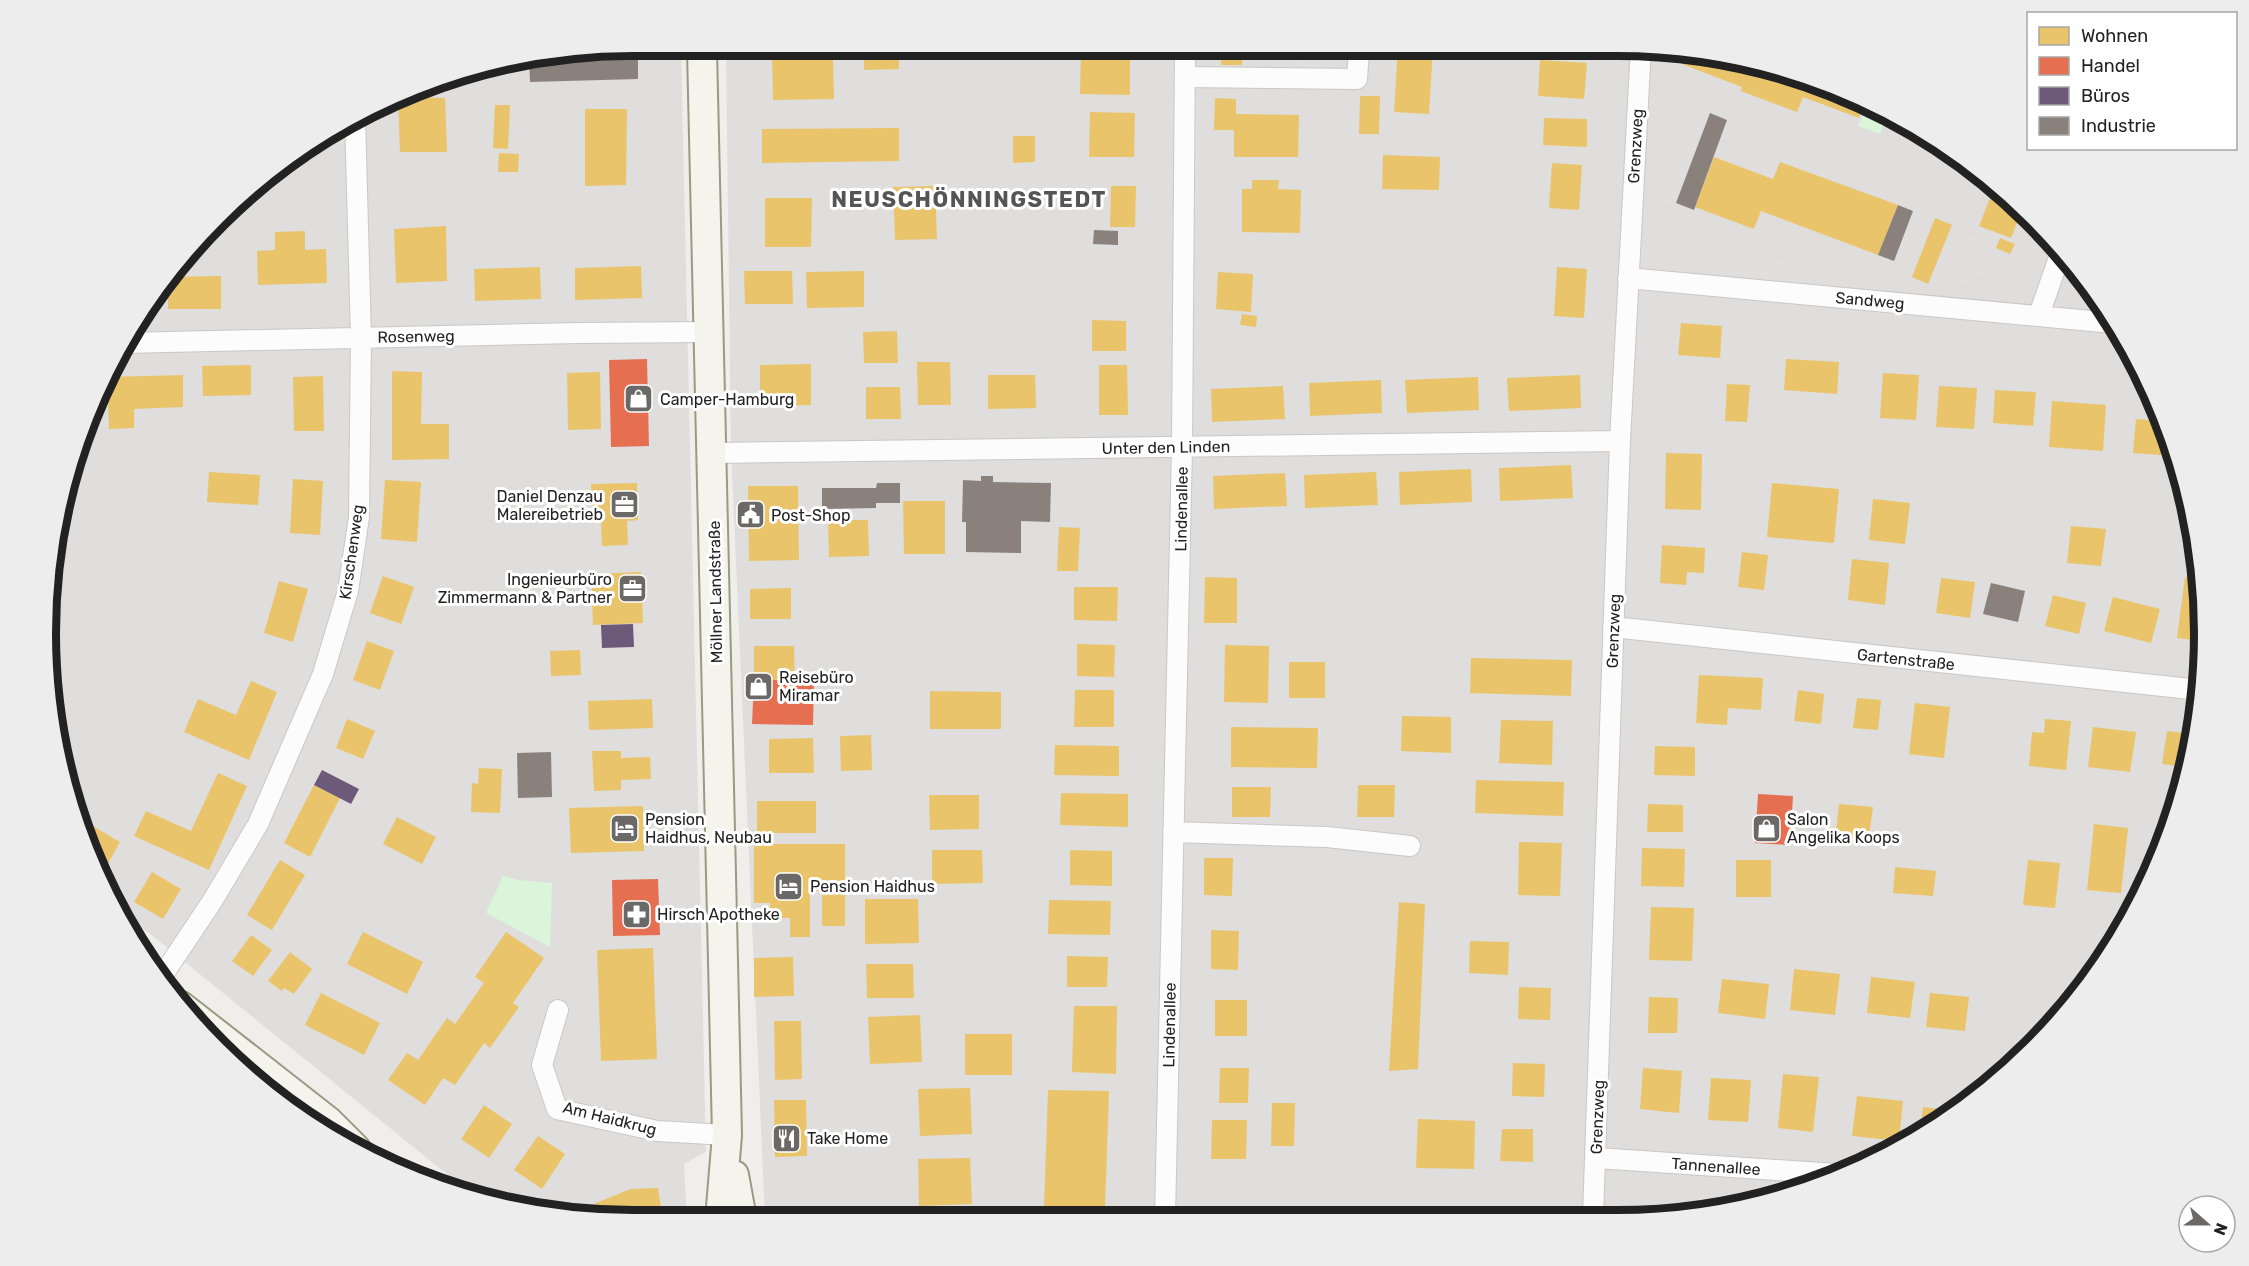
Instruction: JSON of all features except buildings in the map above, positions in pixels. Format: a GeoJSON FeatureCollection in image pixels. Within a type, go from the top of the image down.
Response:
{"type":"FeatureCollection","features":[{"type":"Feature","properties":{"kind":"main road","name":"Möllner Landstraße"},"geometry":{"type":"LineString","coordinates":[[702,56],[727,1135],[721,1210]]}},
{"type":"Feature","properties":{"kind":"main road"},"geometry":{"type":"LineString","coordinates":[[223,1039],[333,1126]]}},
{"type":"Feature","properties":{"kind":"main road","name":"Möllner Landstraße"},"geometry":{"type":"LineString","coordinates":[[727,1135],[740,1210]]}},
{"type":"Feature","properties":{"kind":"street","name":"Lindenallee"},"geometry":{"type":"LineString","coordinates":[[1164,1210],[1182,447],[1185,56]]}},
{"type":"Feature","properties":{"kind":"street"},"geometry":{"type":"LineString","coordinates":[[1185,77],[1358,79],[1359,56]]}},
{"type":"Feature","properties":{"kind":"street","name":"Grenzweg"},"geometry":{"type":"LineString","coordinates":[[1593,1210],[1620,441],[1640,57]]}},
{"type":"Feature","properties":{"kind":"street","name":"Kirschenweg"},"geometry":{"type":"LineString","coordinates":[[165,971],[213,900],[258,824],[323,674],[348,591],[359,517],[361,337],[355,127]]}},
{"type":"Feature","properties":{"kind":"street"},"geometry":{"type":"LineString","coordinates":[[2039,315],[2058,261]]}},
{"type":"Feature","properties":{"kind":"street","name":"Sandweg"},"geometry":{"type":"LineString","coordinates":[[1628,278],[2102,322]]}},
{"type":"Feature","properties":{"kind":"street","name":"Rosenweg"},"geometry":{"type":"LineString","coordinates":[[134,343],[709,332]]}},
{"type":"Feature","properties":{"kind":"street","name":"Unter den Linden"},"geometry":{"type":"LineString","coordinates":[[712,453],[1620,441]]}},
{"type":"Feature","properties":{"kind":"street","name":"Gartenstraße"},"geometry":{"type":"LineString","coordinates":[[1613,627],[2191,689]]}},
{"type":"Feature","properties":{"kind":"street"},"geometry":{"type":"LineString","coordinates":[[1173,832],[1327,837],[1410,846]]}},
{"type":"Feature","properties":{"kind":"street","name":"Am Haidkrug"},"geometry":{"type":"LineString","coordinates":[[558,1010],[542,1065],[557,1109],[657,1131],[727,1135]]}},
{"type":"Feature","properties":{"kind":"street","name":"Tannenallee"},"geometry":{"type":"LineString","coordinates":[[1596,1158],[1821,1173]]}},
{"type":"Feature","properties":{"kind":"shaded area"},"geometry":{"type":"Polygon","coordinates":[[[633,56],[659,56],[659,59],[553,61],[633,56]]]}},
{"type":"Feature","properties":{"kind":"shaded area"},"geometry":{"type":"Polygon","coordinates":[[[681,56],[706,1152],[684,1164],[687,1210],[595,1209],[558,1206],[458,1183],[133,922],[99,854],[86,819],[67,746],[60,708],[57,671],[57,595],[60,558],[75,484],[99,412],[133,344],[175,281],[199,252],[252,199],[312,153],[378,115],[447,86],[520,67],[558,60],[595,57],[681,56]]]}},
{"type":"Feature","properties":{"kind":"shaded area"},"geometry":{"type":"Polygon","coordinates":[[[726,56],[1616,56],[1691,60],[1729,67],[1765,75],[1837,99],[1905,133],[1937,153],[1997,199],[2024,225],[2074,281],[2096,312],[2116,344],[2150,412],[2174,484],[2182,520],[2189,558],[2194,633],[2189,708],[2182,746],[2163,819],[2134,888],[2096,954],[2050,1014],[1997,1067],[1937,1113],[1871,1151],[1802,1180],[1729,1199],[1691,1206],[1654,1209],[765,1210],[731,449],[726,56]]]}},
{"type":"Feature","properties":{"kind":"shaded area"},"geometry":{"type":"Polygon","coordinates":[[[1302,56],[1328,56],[1328,74],[1302,75],[1302,56]]]}},
{"type":"Feature","properties":{"kind":"shaded area"},"geometry":{"type":"Polygon","coordinates":[[[1667,82],[1712,99],[1673,208],[1650,200],[1660,160],[1659,120],[1667,82]]]}},
{"type":"Feature","properties":{"kind":"shaded area"},"geometry":{"type":"Polygon","coordinates":[[[1193,88],[1201,88],[1199,208],[1191,216],[1193,88]]]}},
{"type":"Feature","properties":{"kind":"shaded area"},"geometry":{"type":"Polygon","coordinates":[[[1956,228],[1993,242],[1991,251],[2007,257],[1998,284],[1979,277],[1974,290],[1938,277],[1956,228]]]}},
{"type":"Feature","properties":{"kind":"shaded area"},"geometry":{"type":"Polygon","coordinates":[[[1721,251],[1838,265],[1835,297],[1714,286],[1721,251]]]}},
{"type":"Feature","properties":{"kind":"green space"},"geometry":{"type":"Polygon","coordinates":[[[1864,112],[1884,122],[1880,134],[1858,126],[1864,112]]]}},
{"type":"Feature","properties":{"kind":"green space"},"geometry":{"type":"Polygon","coordinates":[[[503,876],[518,880],[552,883],[550,947],[486,913],[503,876]]]}},
{"type":"Feature","properties":{"kind":"place","name":"Camper-Hamburg"},"geometry":{"type":"Point","coordinates":[639,399]}},
{"type":"Feature","properties":{"kind":"place","name":"Daniel Denzau Malereibetrieb"},"geometry":{"type":"Point","coordinates":[624,505]}},
{"type":"Feature","properties":{"kind":"place","name":"Post-Shop"},"geometry":{"type":"Point","coordinates":[750,515]}},
{"type":"Feature","properties":{"kind":"place","name":"Ingenieurbüro Zimmermann & Partner"},"geometry":{"type":"Point","coordinates":[633,588]}},
{"type":"Feature","properties":{"kind":"place","name":"Reisebüro Miramar"},"geometry":{"type":"Point","coordinates":[758,686]}},
{"type":"Feature","properties":{"kind":"place","name":"Pension Haidhus, Neubau"},"geometry":{"type":"Point","coordinates":[624,828]}},
{"type":"Feature","properties":{"kind":"place","name":"Salon Angelika Koops"},"geometry":{"type":"Point","coordinates":[1766,828]}},
{"type":"Feature","properties":{"kind":"place","name":"Pension Haidhus"},"geometry":{"type":"Point","coordinates":[789,886]}},
{"type":"Feature","properties":{"kind":"place","name":"Hirsch Apotheke"},"geometry":{"type":"Point","coordinates":[636,914]}},
{"type":"Feature","properties":{"kind":"place","name":"Take Home"},"geometry":{"type":"Point","coordinates":[786,1138]}},
{"type":"Feature","properties":{"kind":"district","name":"NEUSCHÖNNINGSTEDT"},"geometry":{"type":"Point","coordinates":[969,199]}}]}
